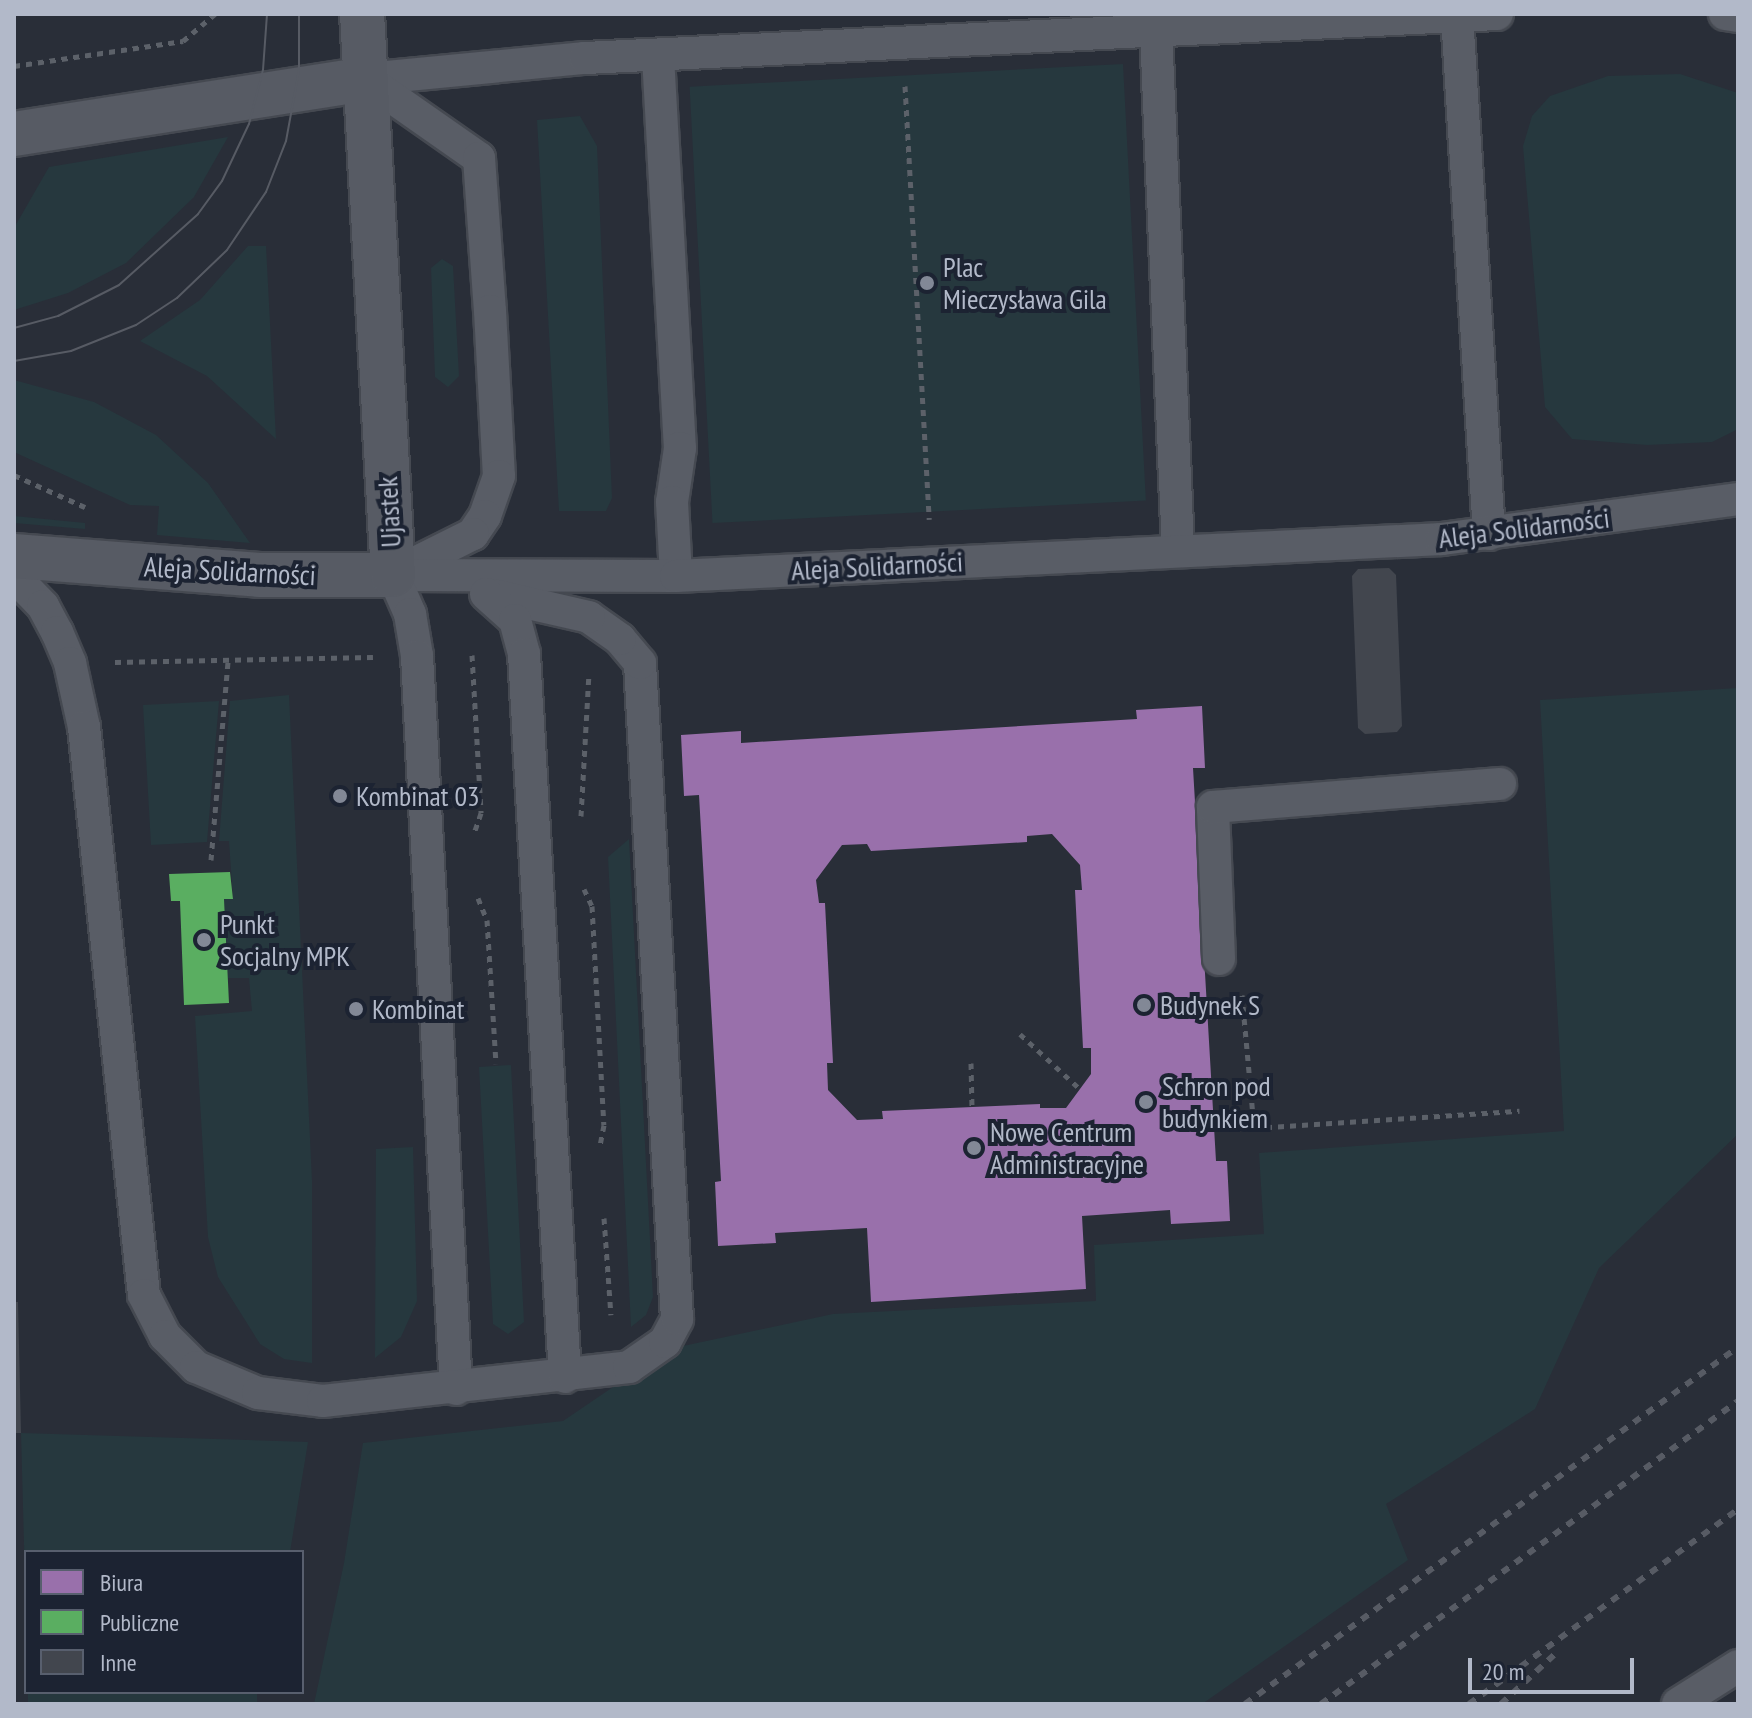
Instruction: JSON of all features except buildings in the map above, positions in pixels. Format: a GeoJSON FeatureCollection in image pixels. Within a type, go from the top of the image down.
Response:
{"type":"FeatureCollection","features":[{"type":"Feature","properties":{"kind":"street","name":"Ujastek"},"geometry":{"type":"LineString","coordinates":[[362,14],[393,575]]}},
{"type":"Feature","properties":{"kind":"street"},"geometry":{"type":"LineString","coordinates":[[14,134],[366,79]]}},
{"type":"Feature","properties":{"kind":"street","name":"Aleja Solidarności"},"geometry":{"type":"LineString","coordinates":[[14,556],[259,575],[393,575]]}},
{"type":"Feature","properties":{"kind":"lane"},"geometry":{"type":"LineString","coordinates":[[366,79],[658,56],[1497,14]]}},
{"type":"Feature","properties":{"kind":"lane"},"geometry":{"type":"LineString","coordinates":[[1725,14],[1738,16]]}},
{"type":"Feature","properties":{"kind":"lane"},"geometry":{"type":"LineString","coordinates":[[1457,15],[1489,534]]}},
{"type":"Feature","properties":{"kind":"lane"},"geometry":{"type":"LineString","coordinates":[[1156,31],[1178,550]]}},
{"type":"Feature","properties":{"kind":"lane"},"geometry":{"type":"LineString","coordinates":[[658,56],[680,448],[672,502],[676,576]]}},
{"type":"Feature","properties":{"kind":"lane","name":"Ujastek"},"geometry":{"type":"LineString","coordinates":[[366,79],[479,158],[499,476],[473,534],[393,575]]}},
{"type":"Feature","properties":{"kind":"lane","name":"Aleja Solidarności"},"geometry":{"type":"LineString","coordinates":[[393,575],[676,576],[1489,534],[1738,499]]}},
{"type":"Feature","properties":{"kind":"lane"},"geometry":{"type":"LineString","coordinates":[[14,576],[43,606],[57,632],[70,663],[84,727],[138,1268],[154,1319],[196,1367],[258,1393],[323,1401],[565,1377],[643,1361],[665,1342],[677,1319],[642,673],[634,653],[589,617],[393,575]]}},
{"type":"Feature","properties":{"kind":"lane"},"geometry":{"type":"LineString","coordinates":[[393,575],[410,614],[417,656],[456,1389]]}},
{"type":"Feature","properties":{"kind":"lane"},"geometry":{"type":"LineString","coordinates":[[493,595],[515,620],[524,654],[565,1377]]}},
{"type":"Feature","properties":{"kind":"lane"},"geometry":{"type":"LineString","coordinates":[[1219,959],[1213,807],[1500,784]]}},
{"type":"Feature","properties":{"kind":"lane"},"geometry":{"type":"LineString","coordinates":[[1678,1704],[1738,1666]]}},
{"type":"Feature","properties":{"kind":"path"},"geometry":{"type":"LineString","coordinates":[[14,66],[183,41],[215,14]]}},
{"type":"Feature","properties":{"kind":"path"},"geometry":{"type":"LineString","coordinates":[[903,45],[931,562]]}},
{"type":"Feature","properties":{"kind":"path"},"geometry":{"type":"LineString","coordinates":[[14,475],[94,512]]}},
{"type":"Feature","properties":{"kind":"path"},"geometry":{"type":"LineString","coordinates":[[472,655],[481,813],[472,838]]}},
{"type":"Feature","properties":{"kind":"path"},"geometry":{"type":"LineString","coordinates":[[119,662],[380,657]]}},
{"type":"Feature","properties":{"kind":"path"},"geometry":{"type":"LineString","coordinates":[[211,860],[228,660]]}},
{"type":"Feature","properties":{"kind":"path"},"geometry":{"type":"LineString","coordinates":[[579,831],[586,789],[590,669]]}},
{"type":"Feature","properties":{"kind":"path"},"geometry":{"type":"LineString","coordinates":[[581,882],[592,906],[604,1125],[598,1158]]}},
{"type":"Feature","properties":{"kind":"path"},"geometry":{"type":"LineString","coordinates":[[475,891],[487,920],[496,1064]]}},
{"type":"Feature","properties":{"kind":"path"},"geometry":{"type":"LineString","coordinates":[[1241,989],[1254,1128],[1519,1111]]}},
{"type":"Feature","properties":{"kind":"path"},"geometry":{"type":"LineString","coordinates":[[1020,1034],[1080,1089]]}},
{"type":"Feature","properties":{"kind":"path"},"geometry":{"type":"LineString","coordinates":[[971,1063],[972,1107]]}},
{"type":"Feature","properties":{"kind":"path"},"geometry":{"type":"LineString","coordinates":[[601,1210],[607,1225],[611,1317]]}},
{"type":"Feature","properties":{"kind":"shaded area"},"geometry":{"type":"Polygon","coordinates":[[[1123,64],[1146,500],[712,523],[690,87],[1123,64]]]}},
{"type":"Feature","properties":{"kind":"shaded area"},"geometry":{"type":"Polygon","coordinates":[[[1680,74],[1738,93],[1738,429],[1712,442],[1647,445],[1572,439],[1545,407],[1523,146],[1532,116],[1550,96],[1608,76],[1680,74]]]}},
{"type":"Feature","properties":{"kind":"shaded area"},"geometry":{"type":"Polygon","coordinates":[[[580,116],[597,146],[612,498],[606,511],[559,511],[537,120],[580,116]]]}},
{"type":"Feature","properties":{"kind":"shaded area"},"geometry":{"type":"Polygon","coordinates":[[[228,137],[194,197],[126,263],[68,293],[14,310],[14,228],[49,167],[228,137]]]}},
{"type":"Feature","properties":{"kind":"shaded area"},"geometry":{"type":"Polygon","coordinates":[[[248,246],[266,246],[276,439],[207,376],[140,341],[200,300],[248,246]]]}},
{"type":"Feature","properties":{"kind":"shaded area"},"geometry":{"type":"Polygon","coordinates":[[[442,259],[453,266],[459,376],[448,387],[435,377],[431,268],[442,259]]]}},
{"type":"Feature","properties":{"kind":"shaded area"},"geometry":{"type":"Polygon","coordinates":[[[14,380],[94,402],[156,435],[208,483],[250,543],[157,535],[159,506],[130,505],[14,452],[14,380]]]}},
{"type":"Feature","properties":{"kind":"shaded area"},"geometry":{"type":"Polygon","coordinates":[[[14,516],[85,523],[85,529],[14,523],[14,516]]]}},
{"type":"Feature","properties":{"kind":"shaded area"},"geometry":{"type":"Polygon","coordinates":[[[1738,688],[1738,1134],[1599,1268],[1535,1409],[1386,1504],[1408,1560],[1202,1704],[314,1704],[344,1563],[363,1443],[563,1421],[669,1349],[833,1314],[1096,1301],[1094,1245],[1264,1234],[1259,1153],[1564,1131],[1540,700],[1738,688]]]}},
{"type":"Feature","properties":{"kind":"shaded area"},"geometry":{"type":"Polygon","coordinates":[[[289,695],[312,1181],[312,1363],[284,1359],[260,1344],[218,1277],[208,1237],[195,1016],[252,1011],[249,978],[228,978],[224,899],[233,898],[229,841],[219,841],[230,701],[289,695]]]}},
{"type":"Feature","properties":{"kind":"shaded area"},"geometry":{"type":"Polygon","coordinates":[[[219,701],[207,842],[151,845],[143,705],[219,701]]]}},
{"type":"Feature","properties":{"kind":"shaded area"},"geometry":{"type":"Polygon","coordinates":[[[629,839],[653,1297],[646,1315],[631,1327],[608,857],[629,839]]]}},
{"type":"Feature","properties":{"kind":"shaded area"},"geometry":{"type":"Polygon","coordinates":[[[511,1065],[524,1322],[508,1334],[493,1324],[479,1067],[511,1065]]]}},
{"type":"Feature","properties":{"kind":"shaded area"},"geometry":{"type":"Polygon","coordinates":[[[413,1147],[417,1301],[401,1337],[375,1358],[376,1149],[413,1147]]]}},
{"type":"Feature","properties":{"kind":"shaded area"},"geometry":{"type":"Polygon","coordinates":[[[21,1433],[308,1442],[290,1550],[24,1550],[21,1433]]]}},
{"type":"Feature","properties":{"kind":"shaded area"},"geometry":{"type":"Polygon","coordinates":[[[28,1694],[257,1694],[257,1704],[28,1704],[28,1694]]]}},
{"type":"Feature","properties":{"kind":"tram line"},"geometry":{"type":"LineString","coordinates":[[14,328],[58,316],[119,285],[198,214],[222,181],[249,124],[263,70],[267,14]]}},
{"type":"Feature","properties":{"kind":"tram line"},"geometry":{"type":"LineString","coordinates":[[14,361],[71,351],[136,325],[177,298],[227,250],[266,192],[286,141],[299,70],[299,14]]}},
{"type":"Feature","properties":{"kind":"railway"},"geometry":{"type":"LineString","coordinates":[[1245,1704],[1738,1347]]}},
{"type":"Feature","properties":{"kind":"railway"},"geometry":{"type":"LineString","coordinates":[[1321,1704],[1738,1401]]}},
{"type":"Feature","properties":{"kind":"railway"},"geometry":{"type":"LineString","coordinates":[[1469,1704],[1738,1509]]}},
{"type":"Feature","properties":{"kind":"railway"},"geometry":{"type":"LineString","coordinates":[[1501,1704],[1555,1654]]}},
{"type":"Feature","properties":{"kind":"place","name":"Plac Mieczysława Gila"},"geometry":{"type":"Point","coordinates":[927,283]}},
{"type":"Feature","properties":{"kind":"place","name":"Kombinat 03"},"geometry":{"type":"Point","coordinates":[340,796]}},
{"type":"Feature","properties":{"kind":"place","name":"Punkt Socjalny MPK"},"geometry":{"type":"Point","coordinates":[204,940]}},
{"type":"Feature","properties":{"kind":"place","name":"Budynek S"},"geometry":{"type":"Point","coordinates":[1144,1005]}},
{"type":"Feature","properties":{"kind":"place","name":"Kombinat"},"geometry":{"type":"Point","coordinates":[356,1009]}},
{"type":"Feature","properties":{"kind":"place","name":"Schron pod budynkiem"},"geometry":{"type":"Point","coordinates":[1146,1102]}},
{"type":"Feature","properties":{"kind":"place","name":"Nowe Centrum Administracyjne"},"geometry":{"type":"Point","coordinates":[974,1148]}}]}
